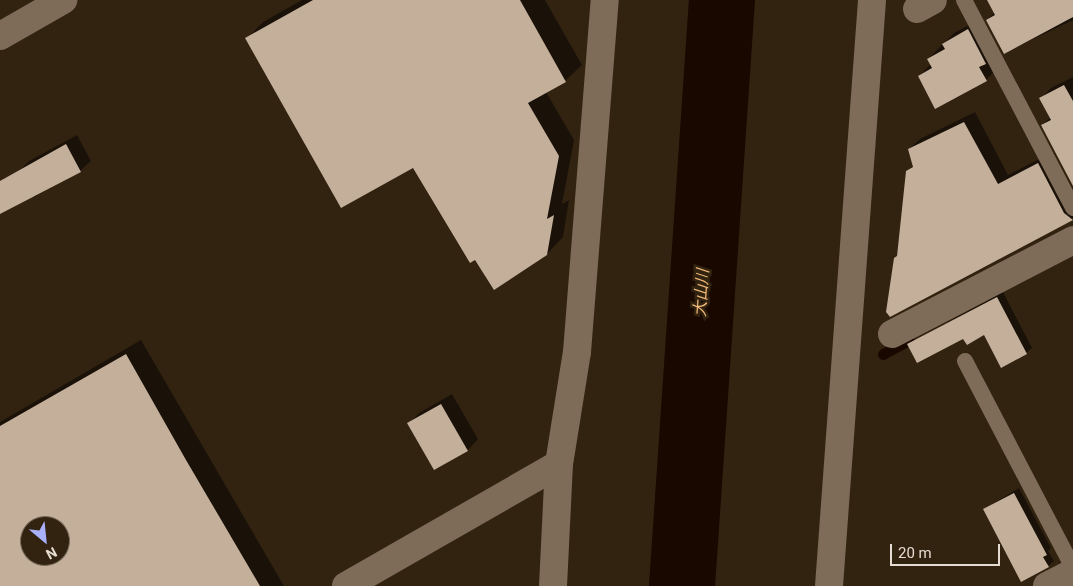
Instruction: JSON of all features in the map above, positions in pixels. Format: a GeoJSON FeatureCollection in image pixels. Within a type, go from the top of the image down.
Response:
{"type":"FeatureCollection","features":[{"type":"Feature","properties":{"kind":"street"},"geometry":{"type":"LineString","coordinates":[[0,36],[63,0]]}},
{"type":"Feature","properties":{"kind":"street"},"geometry":{"type":"LineString","coordinates":[[553,586],[559,464],[577,352],[605,0]]}},
{"type":"Feature","properties":{"kind":"street"},"geometry":{"type":"LineString","coordinates":[[829,586],[872,0]]}},
{"type":"Feature","properties":{"kind":"street"},"geometry":{"type":"LineString","coordinates":[[892,334],[1073,240]]}},
{"type":"Feature","properties":{"kind":"street"},"geometry":{"type":"LineString","coordinates":[[346,586],[559,464]]}},
{"type":"Feature","properties":{"kind":"street"},"geometry":{"type":"LineString","coordinates":[[1048,586],[1073,573]]}},
{"type":"Feature","properties":{"kind":"lane"},"geometry":{"type":"LineString","coordinates":[[964,0],[1073,208]]}},
{"type":"Feature","properties":{"kind":"lane"},"geometry":{"type":"LineString","coordinates":[[965,361],[1073,568]]}},
{"type":"Feature","properties":{"kind":"building"},"geometry":{"type":"Polygon","coordinates":[[[313,0],[520,0],[566,82],[528,103],[559,156],[547,219],[554,215],[547,255],[494,290],[475,260],[470,263],[413,168],[341,208],[245,38],[313,0]]]}},
{"type":"Feature","properties":{"kind":"building"},"geometry":{"type":"Polygon","coordinates":[[[987,0],[1073,0],[1073,17],[1004,54],[986,20],[995,15],[987,0]]]}},
{"type":"Feature","properties":{"kind":"building"},"geometry":{"type":"Polygon","coordinates":[[[968,29],[986,64],[979,67],[987,81],[935,109],[918,76],[932,68],[927,59],[945,49],[942,44],[968,29]]]}},
{"type":"Feature","properties":{"kind":"building"},"geometry":{"type":"Polygon","coordinates":[[[1064,85],[1073,101],[1073,186],[1041,125],[1051,120],[1039,98],[1064,85]]]}},
{"type":"Feature","properties":{"kind":"building"},"geometry":{"type":"Polygon","coordinates":[[[964,122],[998,184],[1038,163],[1064,213],[1073,220],[890,317],[886,312],[894,258],[897,256],[906,171],[913,167],[908,149],[964,122]]]}},
{"type":"Feature","properties":{"kind":"building"},"geometry":{"type":"Polygon","coordinates":[[[66,144],[81,172],[0,214],[0,181],[66,144]]]}},
{"type":"Feature","properties":{"kind":"building"},"geometry":{"type":"Polygon","coordinates":[[[997,297],[1027,354],[1001,368],[984,335],[967,345],[963,339],[917,363],[907,344],[997,297]]]}},
{"type":"Feature","properties":{"kind":"building"},"geometry":{"type":"Polygon","coordinates":[[[126,354],[260,586],[0,586],[0,426],[126,354]]]}},
{"type":"Feature","properties":{"kind":"building"},"geometry":{"type":"Polygon","coordinates":[[[441,404],[468,451],[434,470],[407,423],[441,404]]]}},
{"type":"Feature","properties":{"kind":"building"},"geometry":{"type":"Polygon","coordinates":[[[1014,493],[1047,555],[1043,557],[1049,567],[1021,582],[983,509],[1014,493]]]}},
{"type":"Feature","properties":{"kind":"waterway","name":"大山川"},"geometry":{"type":"LineString","coordinates":[[682,586],[722,0]]}},
{"type":"Feature","properties":{"kind":"waterway"},"geometry":{"type":"LineString","coordinates":[[883,354],[908,340]]}}]}
